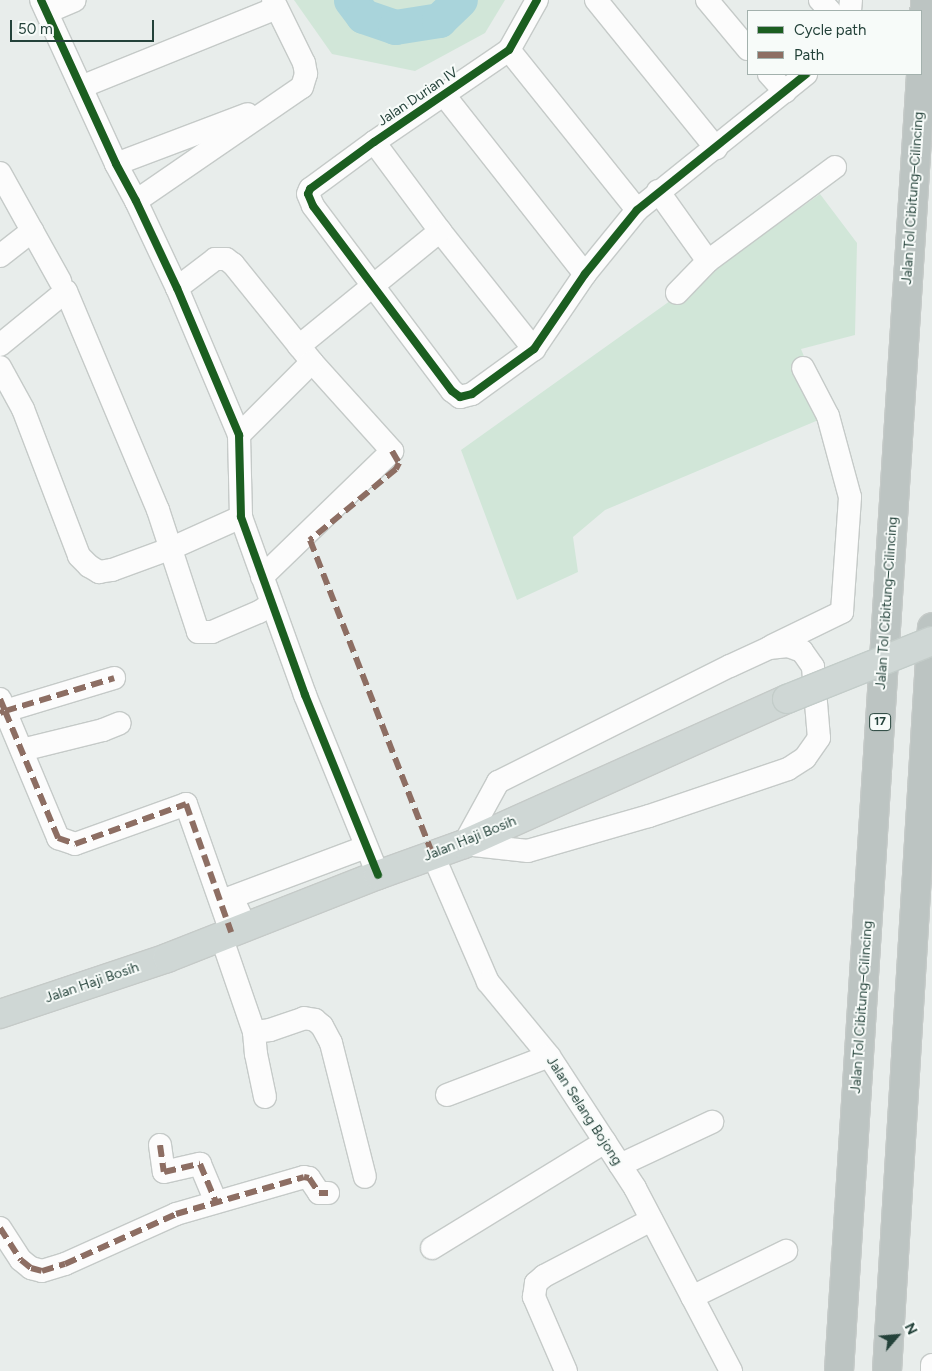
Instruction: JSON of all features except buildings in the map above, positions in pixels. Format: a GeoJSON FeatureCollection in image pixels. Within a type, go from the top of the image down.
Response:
{"type":"FeatureCollection","features":[{"type":"Feature","properties":{"kind":"highway","name":"Jalan Tol Cibitung–Cilincing"},"geometry":{"type":"LineString","coordinates":[[922,55],[925,0]]}},
{"type":"Feature","properties":{"kind":"highway","name":"Jalan Tol Cibitung–Cilincing"},"geometry":{"type":"LineString","coordinates":[[839,1371],[921,75]]}},
{"type":"Feature","properties":{"kind":"highway"},"geometry":{"type":"LineString","coordinates":[[887,1371],[932,627]]}},
{"type":"Feature","properties":{"kind":"main road","name":"Jalan Haji Bosih"},"geometry":{"type":"LineString","coordinates":[[0,1014],[167,958],[378,874],[464,844],[787,700],[932,641]]}},
{"type":"Feature","properties":{"kind":"street"},"geometry":{"type":"LineString","coordinates":[[75,0],[44,6],[116,164],[136,201],[177,288],[239,435],[241,517],[271,604],[378,874]]}},
{"type":"Feature","properties":{"kind":"street","name":"Jalan Durian IV"},"geometry":{"type":"LineString","coordinates":[[374,286],[309,200],[310,188],[509,50],[537,0]]}},
{"type":"Feature","properties":{"kind":"street"},"geometry":{"type":"LineString","coordinates":[[596,0],[716,148]]}},
{"type":"Feature","properties":{"kind":"street"},"geometry":{"type":"LineString","coordinates":[[707,0],[747,48]]}},
{"type":"Feature","properties":{"kind":"street"},"geometry":{"type":"LineString","coordinates":[[820,0],[829,10]]}},
{"type":"Feature","properties":{"kind":"street"},"geometry":{"type":"LineString","coordinates":[[81,87],[275,4],[304,63],[306,74],[302,87],[283,102],[136,201]]}},
{"type":"Feature","properties":{"kind":"street"},"geometry":{"type":"LineString","coordinates":[[509,50],[637,210]]}},
{"type":"Feature","properties":{"kind":"street"},"geometry":{"type":"LineString","coordinates":[[770,75],[785,92]]}},
{"type":"Feature","properties":{"kind":"street"},"geometry":{"type":"LineString","coordinates":[[374,286],[452,391],[460,397],[472,394],[534,349],[585,274],[637,210],[658,190],[716,148],[805,75]]}},
{"type":"Feature","properties":{"kind":"street"},"geometry":{"type":"LineString","coordinates":[[444,95],[585,274]]}},
{"type":"Feature","properties":{"kind":"street"},"geometry":{"type":"LineString","coordinates":[[116,164],[283,102]]}},
{"type":"Feature","properties":{"kind":"street"},"geometry":{"type":"LineString","coordinates":[[374,142],[440,230],[534,349]]}},
{"type":"Feature","properties":{"kind":"street"},"geometry":{"type":"LineString","coordinates":[[677,293],[708,261],[835,167]]}},
{"type":"Feature","properties":{"kind":"street"},"geometry":{"type":"LineString","coordinates":[[0,173],[60,281]]}},
{"type":"Feature","properties":{"kind":"street"},"geometry":{"type":"LineString","coordinates":[[658,190],[708,261]]}},
{"type":"Feature","properties":{"kind":"street"},"geometry":{"type":"LineString","coordinates":[[239,435],[305,354],[374,286],[440,230]]}},
{"type":"Feature","properties":{"kind":"street"},"geometry":{"type":"LineString","coordinates":[[0,256],[32,231]]}},
{"type":"Feature","properties":{"kind":"street"},"geometry":{"type":"LineString","coordinates":[[177,288],[215,259],[226,259],[239,270],[305,354],[392,452],[262,577]]}},
{"type":"Feature","properties":{"kind":"street"},"geometry":{"type":"LineString","coordinates":[[0,345],[66,292],[126,431],[172,548],[198,632],[212,632],[259,612],[271,604]]}},
{"type":"Feature","properties":{"kind":"street"},"geometry":{"type":"LineString","coordinates":[[0,367],[23,409],[80,556],[88,566],[98,572],[112,570],[172,548],[241,517]]}},
{"type":"Feature","properties":{"kind":"street"},"geometry":{"type":"LineString","coordinates":[[768,648],[788,646],[802,651],[813,667],[819,738],[800,762],[788,769],[752,783],[528,851],[464,844],[498,782],[768,648],[842,612],[850,497],[828,416],[803,368]]}},
{"type":"Feature","properties":{"kind":"street"},"geometry":{"type":"LineString","coordinates":[[114,678],[2,708],[22,750],[58,838],[75,844],[186,804],[232,931],[254,1032],[256,1054],[265,1097]]}},
{"type":"Feature","properties":{"kind":"street"},"geometry":{"type":"LineString","coordinates":[[22,750],[103,730],[120,723]]}},
{"type":"Feature","properties":{"kind":"street"},"geometry":{"type":"LineString","coordinates":[[232,931],[232,897],[366,847]]}},
{"type":"Feature","properties":{"kind":"street","name":"Jalan Selang Bojong"},"geometry":{"type":"LineString","coordinates":[[433,855],[488,982],[549,1056],[620,1165],[731,1371]]}},
{"type":"Feature","properties":{"kind":"street"},"geometry":{"type":"LineString","coordinates":[[254,1032],[270,1030],[304,1018],[315,1020],[322,1026],[331,1043],[365,1177]]}},
{"type":"Feature","properties":{"kind":"street"},"geometry":{"type":"LineString","coordinates":[[447,1095],[549,1056]]}},
{"type":"Feature","properties":{"kind":"street"},"geometry":{"type":"LineString","coordinates":[[620,1165],[712,1122]]}},
{"type":"Feature","properties":{"kind":"street"},"geometry":{"type":"LineString","coordinates":[[432,1248],[605,1142]]}},
{"type":"Feature","properties":{"kind":"street"},"geometry":{"type":"LineString","coordinates":[[160,1145],[164,1172],[200,1164],[216,1202]]}},
{"type":"Feature","properties":{"kind":"street"},"geometry":{"type":"LineString","coordinates":[[0,1228],[21,1260],[31,1268],[42,1271],[65,1264],[176,1214],[304,1177],[311,1179],[320,1193],[328,1193]]}},
{"type":"Feature","properties":{"kind":"street"},"geometry":{"type":"LineString","coordinates":[[566,1371],[534,1297],[536,1283],[544,1276],[651,1220]]}},
{"type":"Feature","properties":{"kind":"street"},"geometry":{"type":"LineString","coordinates":[[692,1297],[786,1251]]}},
{"type":"Feature","properties":{"kind":"street"},"geometry":{"type":"LineString","coordinates":[[932,1364],[932,1371]]}},
{"type":"Feature","properties":{"kind":"green space"},"geometry":{"type":"Polygon","coordinates":[[[294,0],[505,0],[485,33],[415,71],[332,54],[294,0]]]}},
{"type":"Feature","properties":{"kind":"green space"},"geometry":{"type":"Polygon","coordinates":[[[820,194],[857,243],[855,335],[801,349],[828,416],[605,510],[573,537],[578,572],[517,600],[461,450],[820,194]]]}},
{"type":"Feature","properties":{"kind":"waterway"},"geometry":{"type":"LineString","coordinates":[[351,0],[363,16],[395,27],[439,20],[460,0]]}},
{"type":"Feature","properties":{"kind":"marked path"},"geometry":{"type":"LineString","coordinates":[[392,451],[399,463],[396,469],[310,540],[433,855]]}},
{"type":"Feature","properties":{"kind":"marked path"},"geometry":{"type":"LineString","coordinates":[[0,699],[5,711],[114,678]]}},
{"type":"Feature","properties":{"kind":"marked path"},"geometry":{"type":"LineString","coordinates":[[0,713],[5,711],[58,838],[75,844],[186,804],[231,932]]}},
{"type":"Feature","properties":{"kind":"marked path"},"geometry":{"type":"LineString","coordinates":[[160,1145],[164,1172],[200,1164],[216,1202]]}},
{"type":"Feature","properties":{"kind":"marked path"},"geometry":{"type":"LineString","coordinates":[[0,1228],[21,1260],[31,1268],[42,1271],[65,1264],[176,1214],[304,1177],[309,1178],[319,1193],[328,1193]]}},
{"type":"Feature","properties":{"kind":"cycle path"},"geometry":{"type":"LineString","coordinates":[[41,0],[116,164],[136,201],[177,288],[239,435],[241,517],[305,695],[378,875]]}},
{"type":"Feature","properties":{"kind":"cycle path"},"geometry":{"type":"LineString","coordinates":[[537,0],[509,50],[374,142],[310,189],[308,194],[313,206],[452,391],[460,397],[472,394],[534,349],[585,274],[637,210],[805,75]]}}]}
